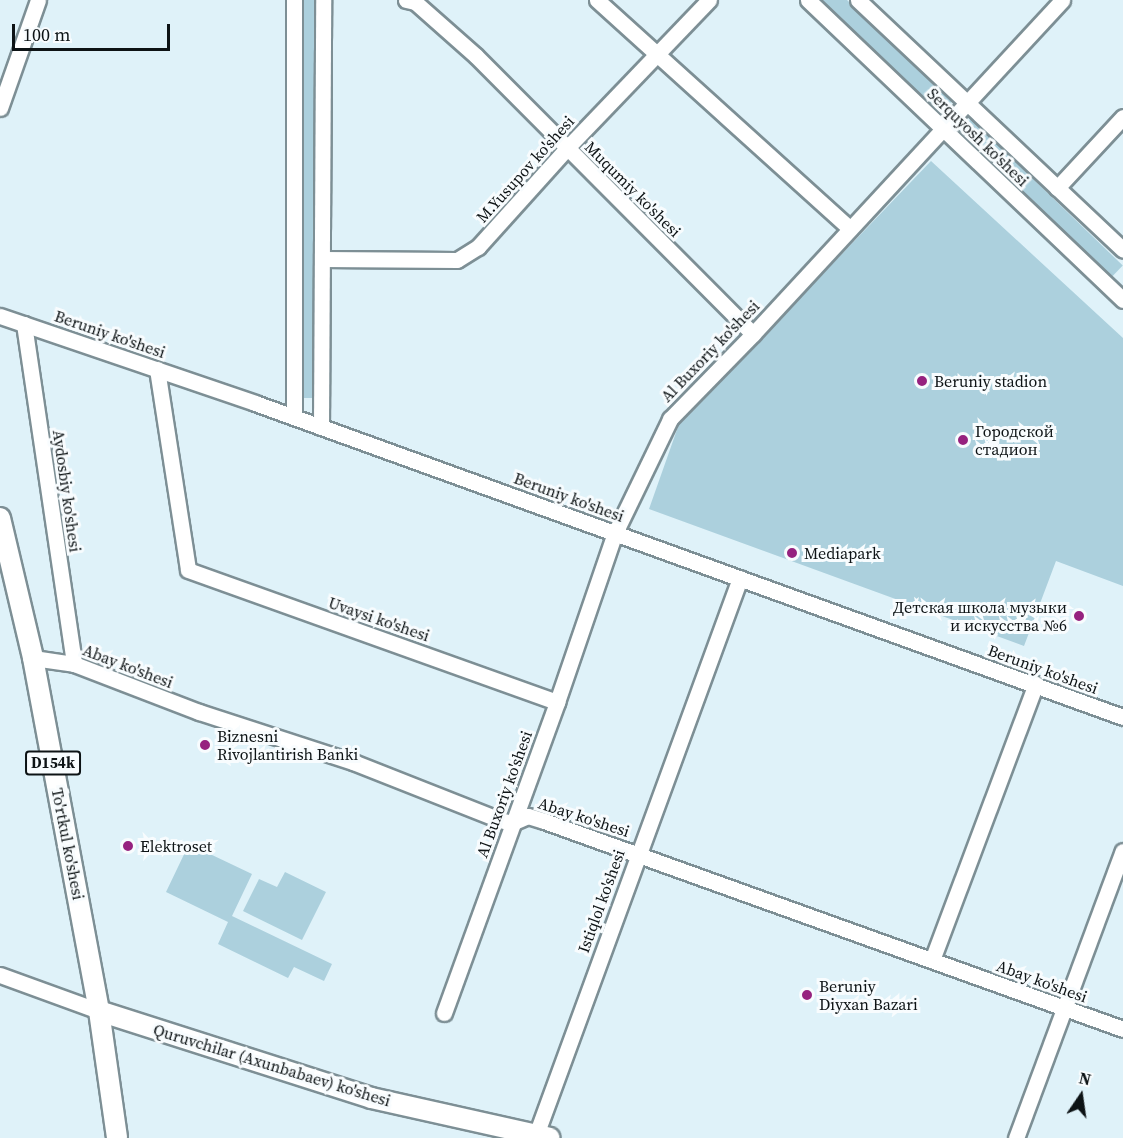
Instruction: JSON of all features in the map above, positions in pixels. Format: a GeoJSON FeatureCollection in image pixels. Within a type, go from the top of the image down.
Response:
{"type":"FeatureCollection","features":[{"type":"Feature","properties":{"kind":"main road","name":"To'rtkul ko'shesi"},"geometry":{"type":"LineString","coordinates":[[0,518],[6,573],[33,658],[99,1011],[117,1138]]}},
{"type":"Feature","properties":{"kind":"main road","name":"Quruvchilar (Axunbabaev) ko'shesi"},"geometry":{"type":"LineString","coordinates":[[99,1011],[371,1098],[543,1136]]}},
{"type":"Feature","properties":{"kind":"street"},"geometry":{"type":"LineString","coordinates":[[0,108],[38,0]]}},
{"type":"Feature","properties":{"kind":"street"},"geometry":{"type":"LineString","coordinates":[[294,0],[294,417]]}},
{"type":"Feature","properties":{"kind":"street"},"geometry":{"type":"LineString","coordinates":[[321,427],[323,0]]}},
{"type":"Feature","properties":{"kind":"street","name":"Muqumiy ko'shesi"},"geometry":{"type":"LineString","coordinates":[[406,0],[415,2],[476,56],[753,334]]}},
{"type":"Feature","properties":{"kind":"street"},"geometry":{"type":"LineString","coordinates":[[597,0],[656,56],[849,228]]}},
{"type":"Feature","properties":{"kind":"street","name":"M.Yusupov ko'shesi"},"geometry":{"type":"LineString","coordinates":[[322,259],[457,260],[478,248],[567,148],[709,0]]}},
{"type":"Feature","properties":{"kind":"street","name":"Serquyosh ko'shesi"},"geometry":{"type":"LineString","coordinates":[[808,0],[1123,300]]}},
{"type":"Feature","properties":{"kind":"street","name":"Serquyosh ko'shesi"},"geometry":{"type":"LineString","coordinates":[[858,0],[1123,250]]}},
{"type":"Feature","properties":{"kind":"street","name":"Al Buxoriy ko'shesi"},"geometry":{"type":"LineString","coordinates":[[444,1013],[557,702],[615,533],[670,419],[753,334],[1053,3]]}},
{"type":"Feature","properties":{"kind":"street"},"geometry":{"type":"LineString","coordinates":[[1057,188],[1123,117]]}},
{"type":"Feature","properties":{"kind":"street","name":"Beruniy ko'shesi"},"geometry":{"type":"LineString","coordinates":[[0,316],[294,417],[740,578],[856,623],[1036,684],[1123,717]]}},
{"type":"Feature","properties":{"kind":"street","name":"Aydosbiy ko'shesi"},"geometry":{"type":"LineString","coordinates":[[24,324],[74,664]]}},
{"type":"Feature","properties":{"kind":"street","name":"Uvaysi ko'shesi"},"geometry":{"type":"LineString","coordinates":[[157,369],[188,570],[557,702]]}},
{"type":"Feature","properties":{"kind":"street","name":"Istiqlol ko'shesi"},"geometry":{"type":"LineString","coordinates":[[543,1136],[637,853],[740,578]]}},
{"type":"Feature","properties":{"kind":"street","name":"Abay ko'shesi"},"geometry":{"type":"LineString","coordinates":[[33,658],[74,664],[199,712],[353,762],[512,823],[528,816],[637,853],[755,898],[1123,1029]]}},
{"type":"Feature","properties":{"kind":"street"},"geometry":{"type":"LineString","coordinates":[[932,960],[1036,684]]}},
{"type":"Feature","properties":{"kind":"street"},"geometry":{"type":"LineString","coordinates":[[1016,1138],[1062,1008],[1123,851]]}},
{"type":"Feature","properties":{"kind":"street","name":"Quruvchilar (Axunbabaev) ko'shesi"},"geometry":{"type":"LineString","coordinates":[[0,975],[99,1011]]}},
{"type":"Feature","properties":{"kind":"shaded area"},"geometry":{"type":"Polygon","coordinates":[[[300,0],[316,0],[316,398],[300,398],[300,0]]]}},
{"type":"Feature","properties":{"kind":"shaded area"},"geometry":{"type":"Polygon","coordinates":[[[821,0],[847,0],[952,101],[940,113],[821,0]]]}},
{"type":"Feature","properties":{"kind":"shaded area"},"geometry":{"type":"Polygon","coordinates":[[[971,119],[1123,266],[1111,278],[959,131],[971,119]]]}},
{"type":"Feature","properties":{"kind":"shaded area","name":"Beruniy stadion"},"geometry":{"type":"Polygon","coordinates":[[[931,161],[1123,338],[1123,586],[1056,561],[1024,646],[649,509],[679,424],[931,161]]]}},
{"type":"Feature","properties":{"kind":"shaded area"},"geometry":{"type":"Polygon","coordinates":[[[189,844],[252,874],[232,916],[332,964],[324,981],[294,967],[288,978],[218,944],[228,922],[166,892],[189,844]]]}},
{"type":"Feature","properties":{"kind":"shaded area"},"geometry":{"type":"Polygon","coordinates":[[[285,872],[326,892],[302,940],[243,911],[259,879],[277,887],[285,872]]]}},
{"type":"Feature","properties":{"kind":"place","name":"Beruniy stadion"},"geometry":{"type":"Point","coordinates":[922,381]}},
{"type":"Feature","properties":{"kind":"place","name":"Городской стадион"},"geometry":{"type":"Point","coordinates":[963,440]}},
{"type":"Feature","properties":{"kind":"place","name":"Mediapark"},"geometry":{"type":"Point","coordinates":[792,553]}},
{"type":"Feature","properties":{"kind":"place","name":"Детская школа музыки и искусства №6"},"geometry":{"type":"Point","coordinates":[1079,616]}},
{"type":"Feature","properties":{"kind":"place","name":"Biznesni Rivojlantirish Banki"},"geometry":{"type":"Point","coordinates":[205,745]}},
{"type":"Feature","properties":{"kind":"place","name":"Elektroset"},"geometry":{"type":"Point","coordinates":[128,846]}},
{"type":"Feature","properties":{"kind":"place","name":"Beruniy Diyxan Bazari"},"geometry":{"type":"Point","coordinates":[807,995]}}]}
